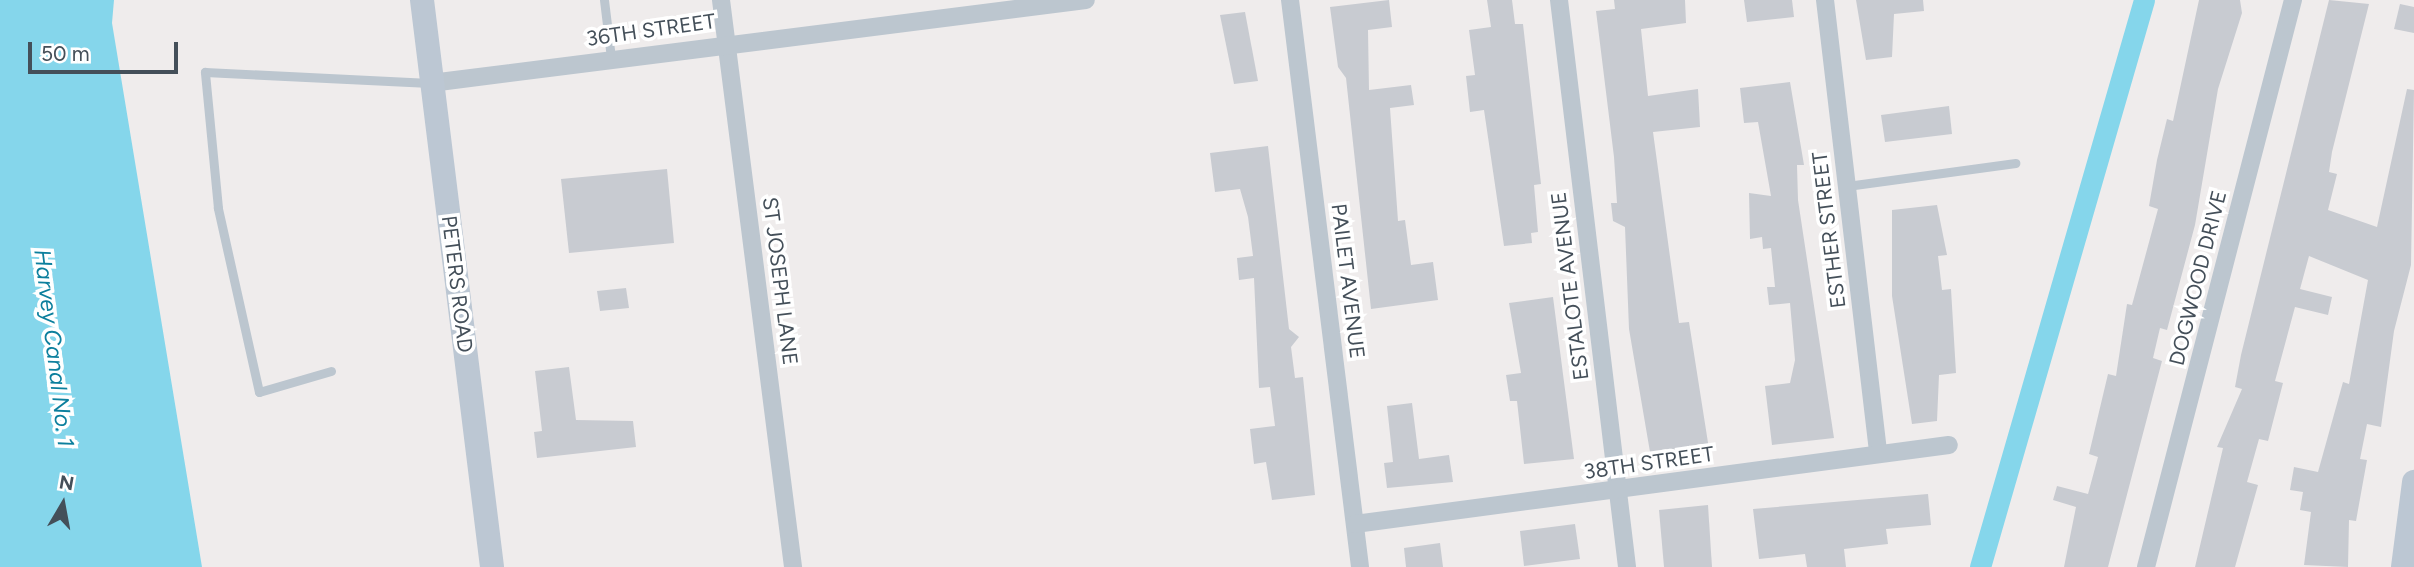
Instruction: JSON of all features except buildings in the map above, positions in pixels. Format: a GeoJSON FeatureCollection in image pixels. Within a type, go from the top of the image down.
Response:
{"type":"FeatureCollection","features":[{"type":"Feature","properties":{"kind":"main road","name":"PETERS ROAD"},"geometry":{"type":"LineString","coordinates":[[422,0],[492,567]]}},
{"type":"Feature","properties":{"kind":"main road"},"geometry":{"type":"LineString","coordinates":[[2403,567],[2414,482]]}},
{"type":"Feature","properties":{"kind":"street","name":"ST JOSEPH LANE"},"geometry":{"type":"LineString","coordinates":[[721,0],[793,567]]}},
{"type":"Feature","properties":{"kind":"street","name":"36TH STREET"},"geometry":{"type":"LineString","coordinates":[[432,83],[726,43],[1086,0]]}},
{"type":"Feature","properties":{"kind":"street","name":"PAILET AVENUE"},"geometry":{"type":"LineString","coordinates":[[1290,0],[1360,567]]}},
{"type":"Feature","properties":{"kind":"street","name":"ESTALOTE AVENUE"},"geometry":{"type":"LineString","coordinates":[[1559,0],[1627,567]]}},
{"type":"Feature","properties":{"kind":"street","name":"ESTHER STREET"},"geometry":{"type":"LineString","coordinates":[[1825,0],[1878,454]]}},
{"type":"Feature","properties":{"kind":"street","name":"DOGWOOD DRIVE"},"geometry":{"type":"LineString","coordinates":[[2146,567],[2293,0]]}},
{"type":"Feature","properties":{"kind":"street","name":"38TH STREET"},"geometry":{"type":"LineString","coordinates":[[1355,524],[1949,445]]}},
{"type":"Feature","properties":{"kind":"lane"},"geometry":{"type":"LineString","coordinates":[[604,0],[611,58]]}},
{"type":"Feature","properties":{"kind":"lane"},"geometry":{"type":"LineString","coordinates":[[331,371],[258,392],[218,208],[205,72],[432,83]]}},
{"type":"Feature","properties":{"kind":"lane"},"geometry":{"type":"LineString","coordinates":[[1847,186],[2015,163]]}},
{"type":"Feature","properties":{"kind":"water","name":"Harvey Canal No. 1"},"geometry":{"type":"Polygon","coordinates":[[[0,0],[114,0],[112,23],[202,567],[0,567],[0,0]]]}},
{"type":"Feature","properties":{"kind":"waterway"},"geometry":{"type":"LineString","coordinates":[[1980,567],[2144,0]]}}]}
